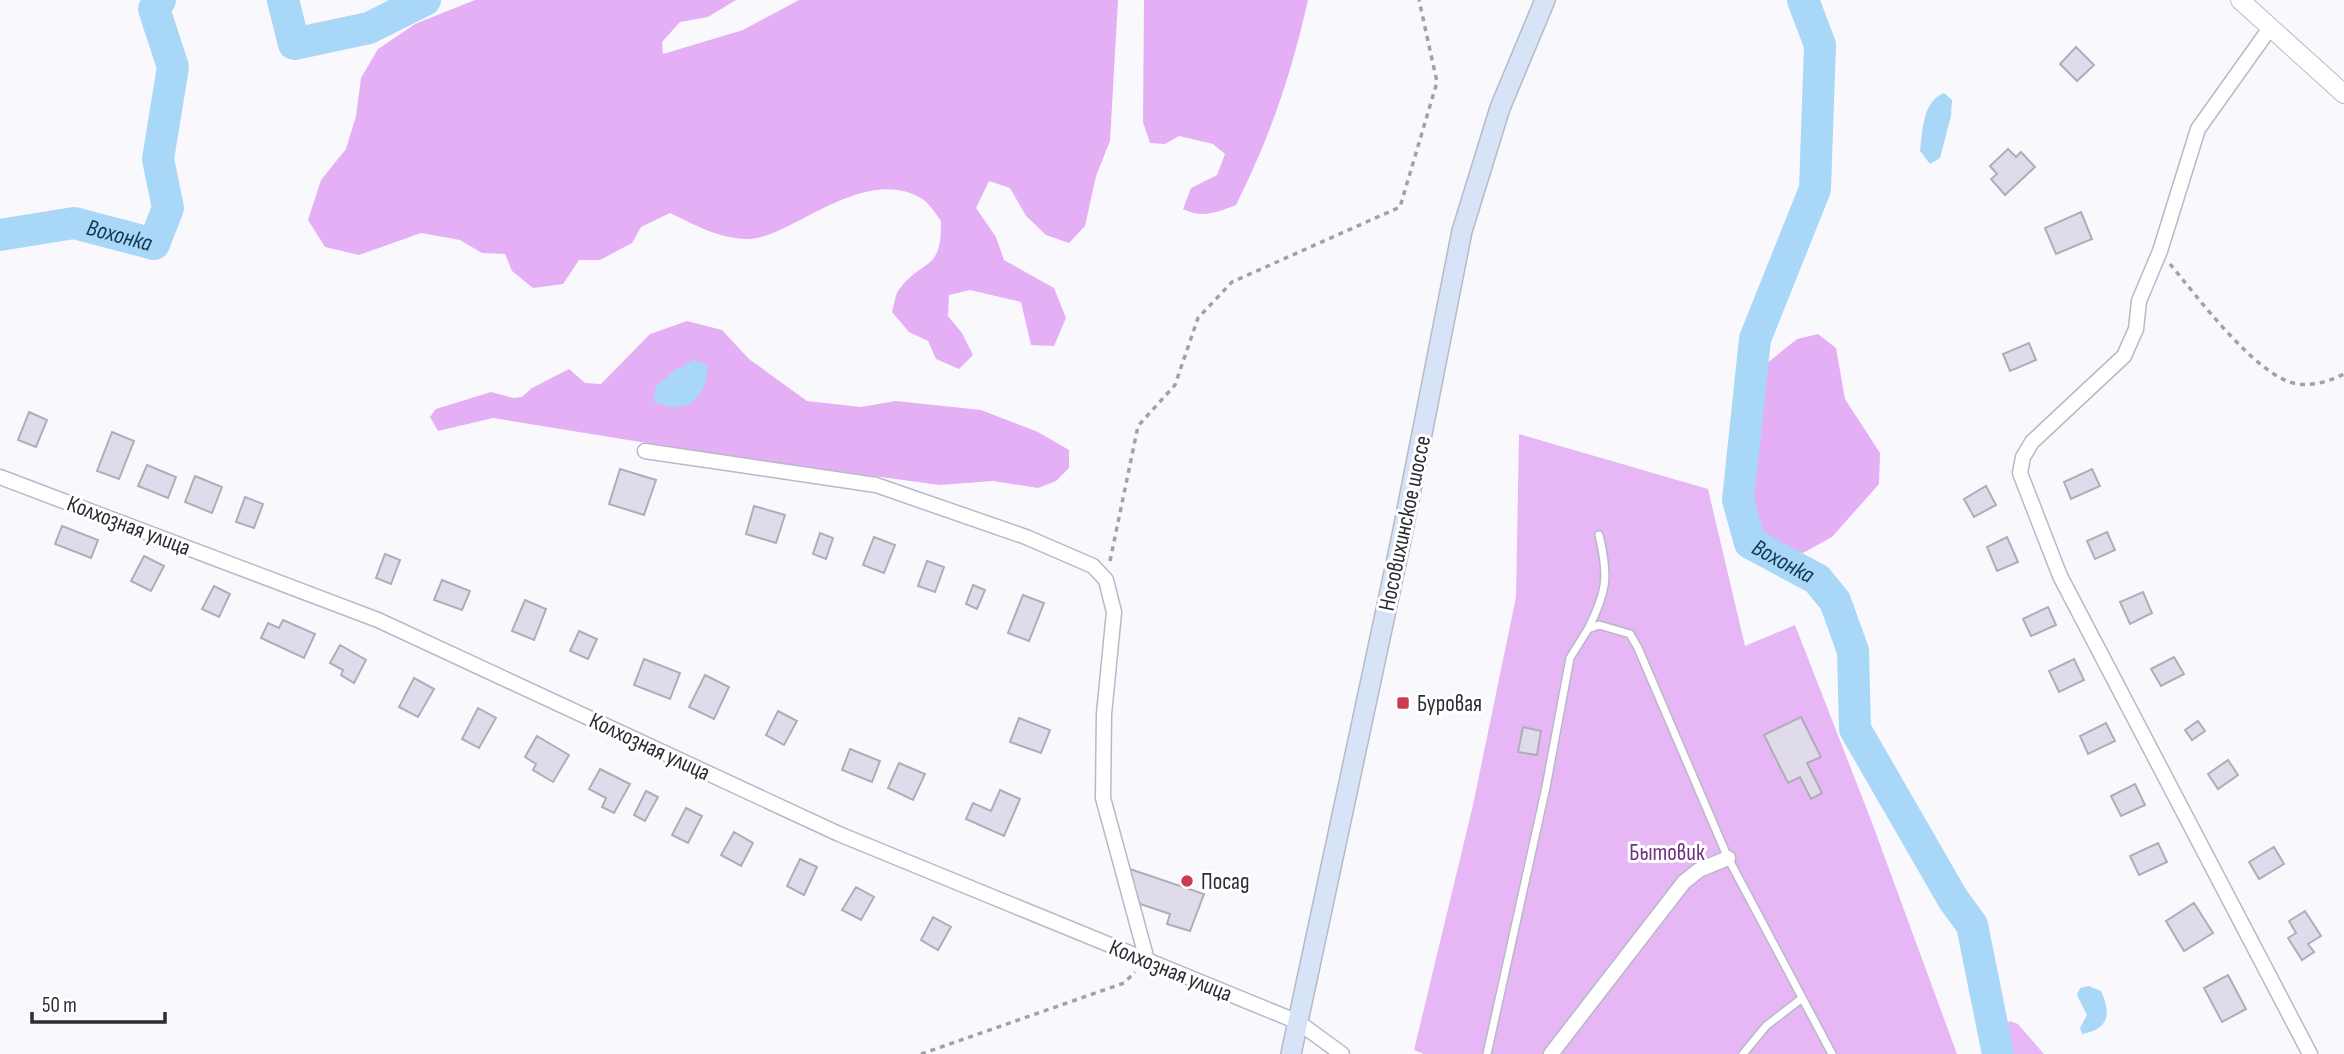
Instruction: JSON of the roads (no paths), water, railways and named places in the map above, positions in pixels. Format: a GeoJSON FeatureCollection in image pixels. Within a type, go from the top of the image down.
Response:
{"type":"FeatureCollection","features":[{"type":"Feature","properties":{"kind":"main road","name":"Носовихинское шоссе"},"geometry":{"type":"LineString","coordinates":[[1292,1054],[1401,540],[1462,231],[1500,108],[1545,0]]}},
{"type":"Feature","properties":{"kind":"street"},"geometry":{"type":"LineString","coordinates":[[2240,0],[2344,94]]}},
{"type":"Feature","properties":{"kind":"street"},"geometry":{"type":"LineString","coordinates":[[2270,28],[2198,129],[2160,251],[2139,301],[2136,329],[2124,356],[2032,442],[2023,457],[2020,473],[2060,576],[2310,1054]]}},
{"type":"Feature","properties":{"kind":"street"},"geometry":{"type":"LineString","coordinates":[[645,451],[876,485],[1026,537],[1093,566],[1106,580],[1114,612],[1104,714],[1103,798],[1147,960]]}},
{"type":"Feature","properties":{"kind":"street","name":"Колхозная улица"},"geometry":{"type":"LineString","coordinates":[[0,477],[378,620],[839,834],[1298,1023],[1342,1054]]}},
{"type":"Feature","properties":{"kind":"street"},"geometry":{"type":"LineString","coordinates":[[1551,1054],[1684,882],[1699,870],[1728,858]]}},
{"type":"Feature","properties":{"kind":"lane"},"geometry":{"type":"LineString","coordinates":[[1487,1054],[1546,787],[1570,658],[1604,598],[1607,571],[1599,535]]}},
{"type":"Feature","properties":{"kind":"lane"},"geometry":{"type":"LineString","coordinates":[[1588,629],[1599,625],[1630,634],[1728,858],[1832,1054]]}},
{"type":"Feature","properties":{"kind":"lane"},"geometry":{"type":"LineString","coordinates":[[1742,1054],[1766,1026],[1801,999]]}},
{"type":"Feature","properties":{"kind":"water"},"geometry":{"type":"Polygon","coordinates":[[[1944,93],[1952,100],[1951,116],[1940,158],[1930,164],[1920,151],[1923,126],[1931,103],[1944,93]]]}},
{"type":"Feature","properties":{"kind":"water"},"geometry":{"type":"Polygon","coordinates":[[[694,360],[707,365],[707,376],[704,387],[693,401],[685,406],[675,407],[653,401],[656,386],[675,370],[694,360]]]}},
{"type":"Feature","properties":{"kind":"water"},"geometry":{"type":"Polygon","coordinates":[[[2089,986],[2101,991],[2107,1013],[2103,1024],[2082,1034],[2080,1028],[2087,1015],[2077,995],[2080,988],[2089,986]]]}},
{"type":"Feature","properties":{"kind":"waterway","name":"Вохонка"},"geometry":{"type":"LineString","coordinates":[[0,235],[74,223],[154,244],[168,208],[158,159],[173,67],[154,9],[160,0]]}},
{"type":"Feature","properties":{"kind":"waterway","name":"Вохонка"},"geometry":{"type":"LineString","coordinates":[[283,0],[294,44],[369,28],[425,0]]}},
{"type":"Feature","properties":{"kind":"waterway","name":"Вохонка"},"geometry":{"type":"LineString","coordinates":[[1803,0],[1820,45],[1815,189],[1755,339],[1738,500],[1750,543],[1817,579],[1835,601],[1853,651],[1855,729],[1953,899],[1972,925],[1998,1054]]}},
{"type":"Feature","properties":{"kind":"place","name":"Буровая"},"geometry":{"type":"Point","coordinates":[1403,703]}},
{"type":"Feature","properties":{"kind":"place","name":"Посад"},"geometry":{"type":"Point","coordinates":[1187,881]}},
{"type":"Feature","properties":{"kind":"park label","name":"Бытовик"},"geometry":{"type":"Point","coordinates":[1667,852]}}]}
